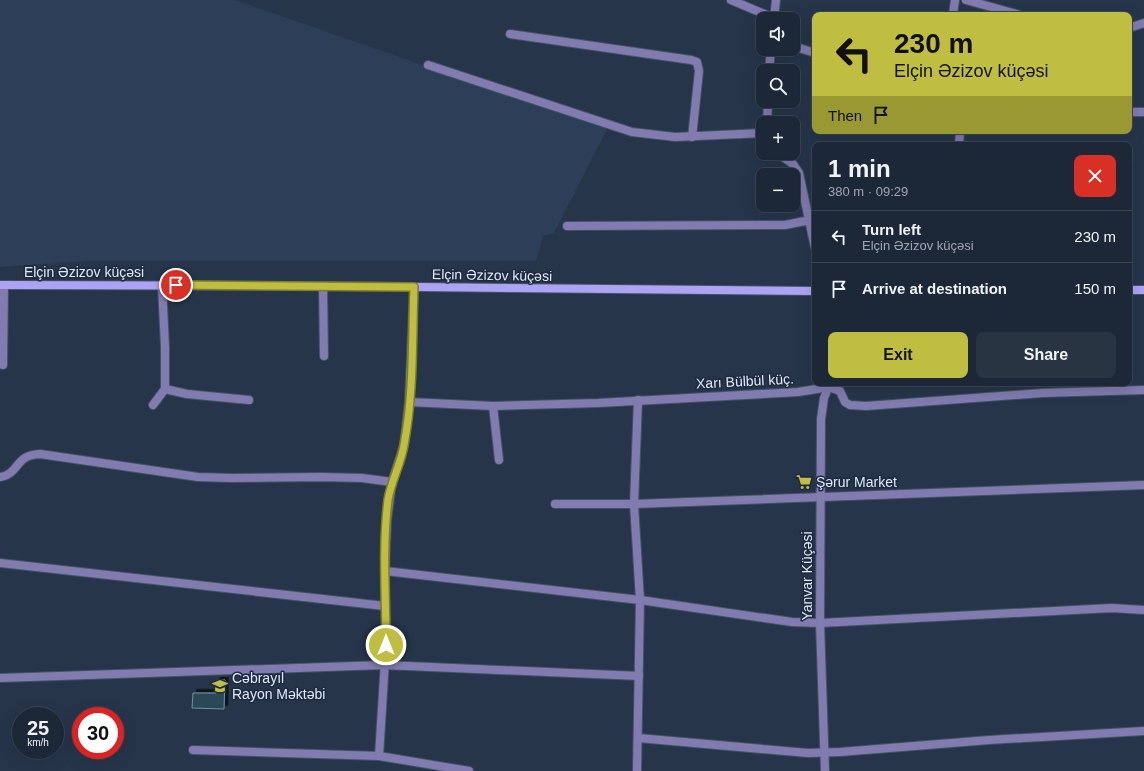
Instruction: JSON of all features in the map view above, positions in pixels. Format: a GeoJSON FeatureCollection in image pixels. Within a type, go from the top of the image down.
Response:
{"type":"FeatureCollection","features":[{"type":"Feature","properties":{"kind":"street"},"geometry":{"type":"LineString","coordinates":[[731,0],[760,12]]}},
{"type":"Feature","properties":{"kind":"street"},"geometry":{"type":"LineString","coordinates":[[775,12],[776,0]]}},
{"type":"Feature","properties":{"kind":"street"},"geometry":{"type":"LineString","coordinates":[[953,12],[955,0]]}},
{"type":"Feature","properties":{"kind":"street"},"geometry":{"type":"LineString","coordinates":[[966,0],[1009,12]]}},
{"type":"Feature","properties":{"kind":"street"},"geometry":{"type":"LineString","coordinates":[[1132,27],[1144,23]]}},
{"type":"Feature","properties":{"kind":"street"},"geometry":{"type":"LineString","coordinates":[[510,34],[697,62],[699,71],[692,137]]}},
{"type":"Feature","properties":{"kind":"street"},"geometry":{"type":"LineString","coordinates":[[800,48],[812,52]]}},
{"type":"Feature","properties":{"kind":"street"},"geometry":{"type":"LineString","coordinates":[[428,65],[618,128],[660,136],[692,137],[756,133]]}},
{"type":"Feature","properties":{"kind":"street"},"geometry":{"type":"LineString","coordinates":[[1132,112],[1144,112]]}},
{"type":"Feature","properties":{"kind":"street"},"geometry":{"type":"LineString","coordinates":[[567,226],[785,225],[812,220],[796,167],[786,160]]}},
{"type":"Feature","properties":{"kind":"street"},"geometry":{"type":"LineString","coordinates":[[2,285],[3,365]]}},
{"type":"Feature","properties":{"kind":"street","name":"Elçin Əzizov küçəsi"},"geometry":{"type":"LineString","coordinates":[[2,285],[323,286],[812,292]]}},
{"type":"Feature","properties":{"kind":"street"},"geometry":{"type":"LineString","coordinates":[[153,405],[165,388],[162,285]]}},
{"type":"Feature","properties":{"kind":"street"},"geometry":{"type":"LineString","coordinates":[[323,286],[324,356]]}},
{"type":"Feature","properties":{"kind":"street"},"geometry":{"type":"LineString","coordinates":[[379,756],[384,665],[385,571],[388,500],[404,445],[409,402],[414,287]]}},
{"type":"Feature","properties":{"kind":"street"},"geometry":{"type":"LineString","coordinates":[[1132,290],[1144,290]]}},
{"type":"Feature","properties":{"kind":"street","name":"Xarı Bülbül küç."},"geometry":{"type":"LineString","coordinates":[[409,402],[493,406],[798,392],[825,386]]}},
{"type":"Feature","properties":{"kind":"street","name":"Yanvar Küçəsi"},"geometry":{"type":"LineString","coordinates":[[825,771],[820,623],[820,419],[824,398],[829,386]]}},
{"type":"Feature","properties":{"kind":"street"},"geometry":{"type":"LineString","coordinates":[[831,386],[840,391],[845,402],[850,405],[866,406],[1042,393],[1144,390]]}},
{"type":"Feature","properties":{"kind":"street"},"geometry":{"type":"LineString","coordinates":[[165,388],[187,394],[249,400]]}},
{"type":"Feature","properties":{"kind":"street"},"geometry":{"type":"LineString","coordinates":[[636,771],[638,738],[640,600],[634,504],[638,400]]}},
{"type":"Feature","properties":{"kind":"street"},"geometry":{"type":"LineString","coordinates":[[493,406],[498,460]]}},
{"type":"Feature","properties":{"kind":"street"},"geometry":{"type":"LineString","coordinates":[[0,477],[12,472],[23,458],[30,454],[40,454],[198,476],[232,478],[362,478],[392,482]]}},
{"type":"Feature","properties":{"kind":"street"},"geometry":{"type":"LineString","coordinates":[[554,504],[634,504],[1144,485]]}},
{"type":"Feature","properties":{"kind":"street"},"geometry":{"type":"LineString","coordinates":[[0,563],[385,606]]}},
{"type":"Feature","properties":{"kind":"street"},"geometry":{"type":"LineString","coordinates":[[385,571],[640,600],[792,622],[820,623],[1112,608],[1144,610]]}},
{"type":"Feature","properties":{"kind":"street"},"geometry":{"type":"LineString","coordinates":[[0,678],[384,665],[639,676]]}},
{"type":"Feature","properties":{"kind":"street"},"geometry":{"type":"LineString","coordinates":[[638,738],[808,753],[1144,731]]}},
{"type":"Feature","properties":{"kind":"street"},"geometry":{"type":"LineString","coordinates":[[193,750],[379,756],[469,771]]}},
{"type":"Feature","properties":{"kind":"shaded area"},"geometry":{"type":"Polygon","coordinates":[[[0,0],[235,0],[607,129],[554,233],[543,236],[536,261],[87,261],[0,267],[0,0]]]}},
{"type":"Feature","properties":{"kind":"building"},"geometry":{"type":"Polygon","coordinates":[[[217,680],[225,680],[224,709],[192,708],[193,693],[216,693],[217,680]]]}},
{"type":"Feature","properties":{"kind":"place","name":"Şərur Market"},"geometry":{"type":"Point","coordinates":[804,482]}},
{"type":"Feature","properties":{"kind":"place","name":"Cəbrayıl Rayon Məktəbi"},"geometry":{"type":"Point","coordinates":[220,686]}},
{"type":"Feature","properties":{"kind":"route"},"geometry":{"type":"LineString","coordinates":[[176,285],[414,287],[409,402],[404,445],[388,500],[385,571],[386,645]]}}]}
